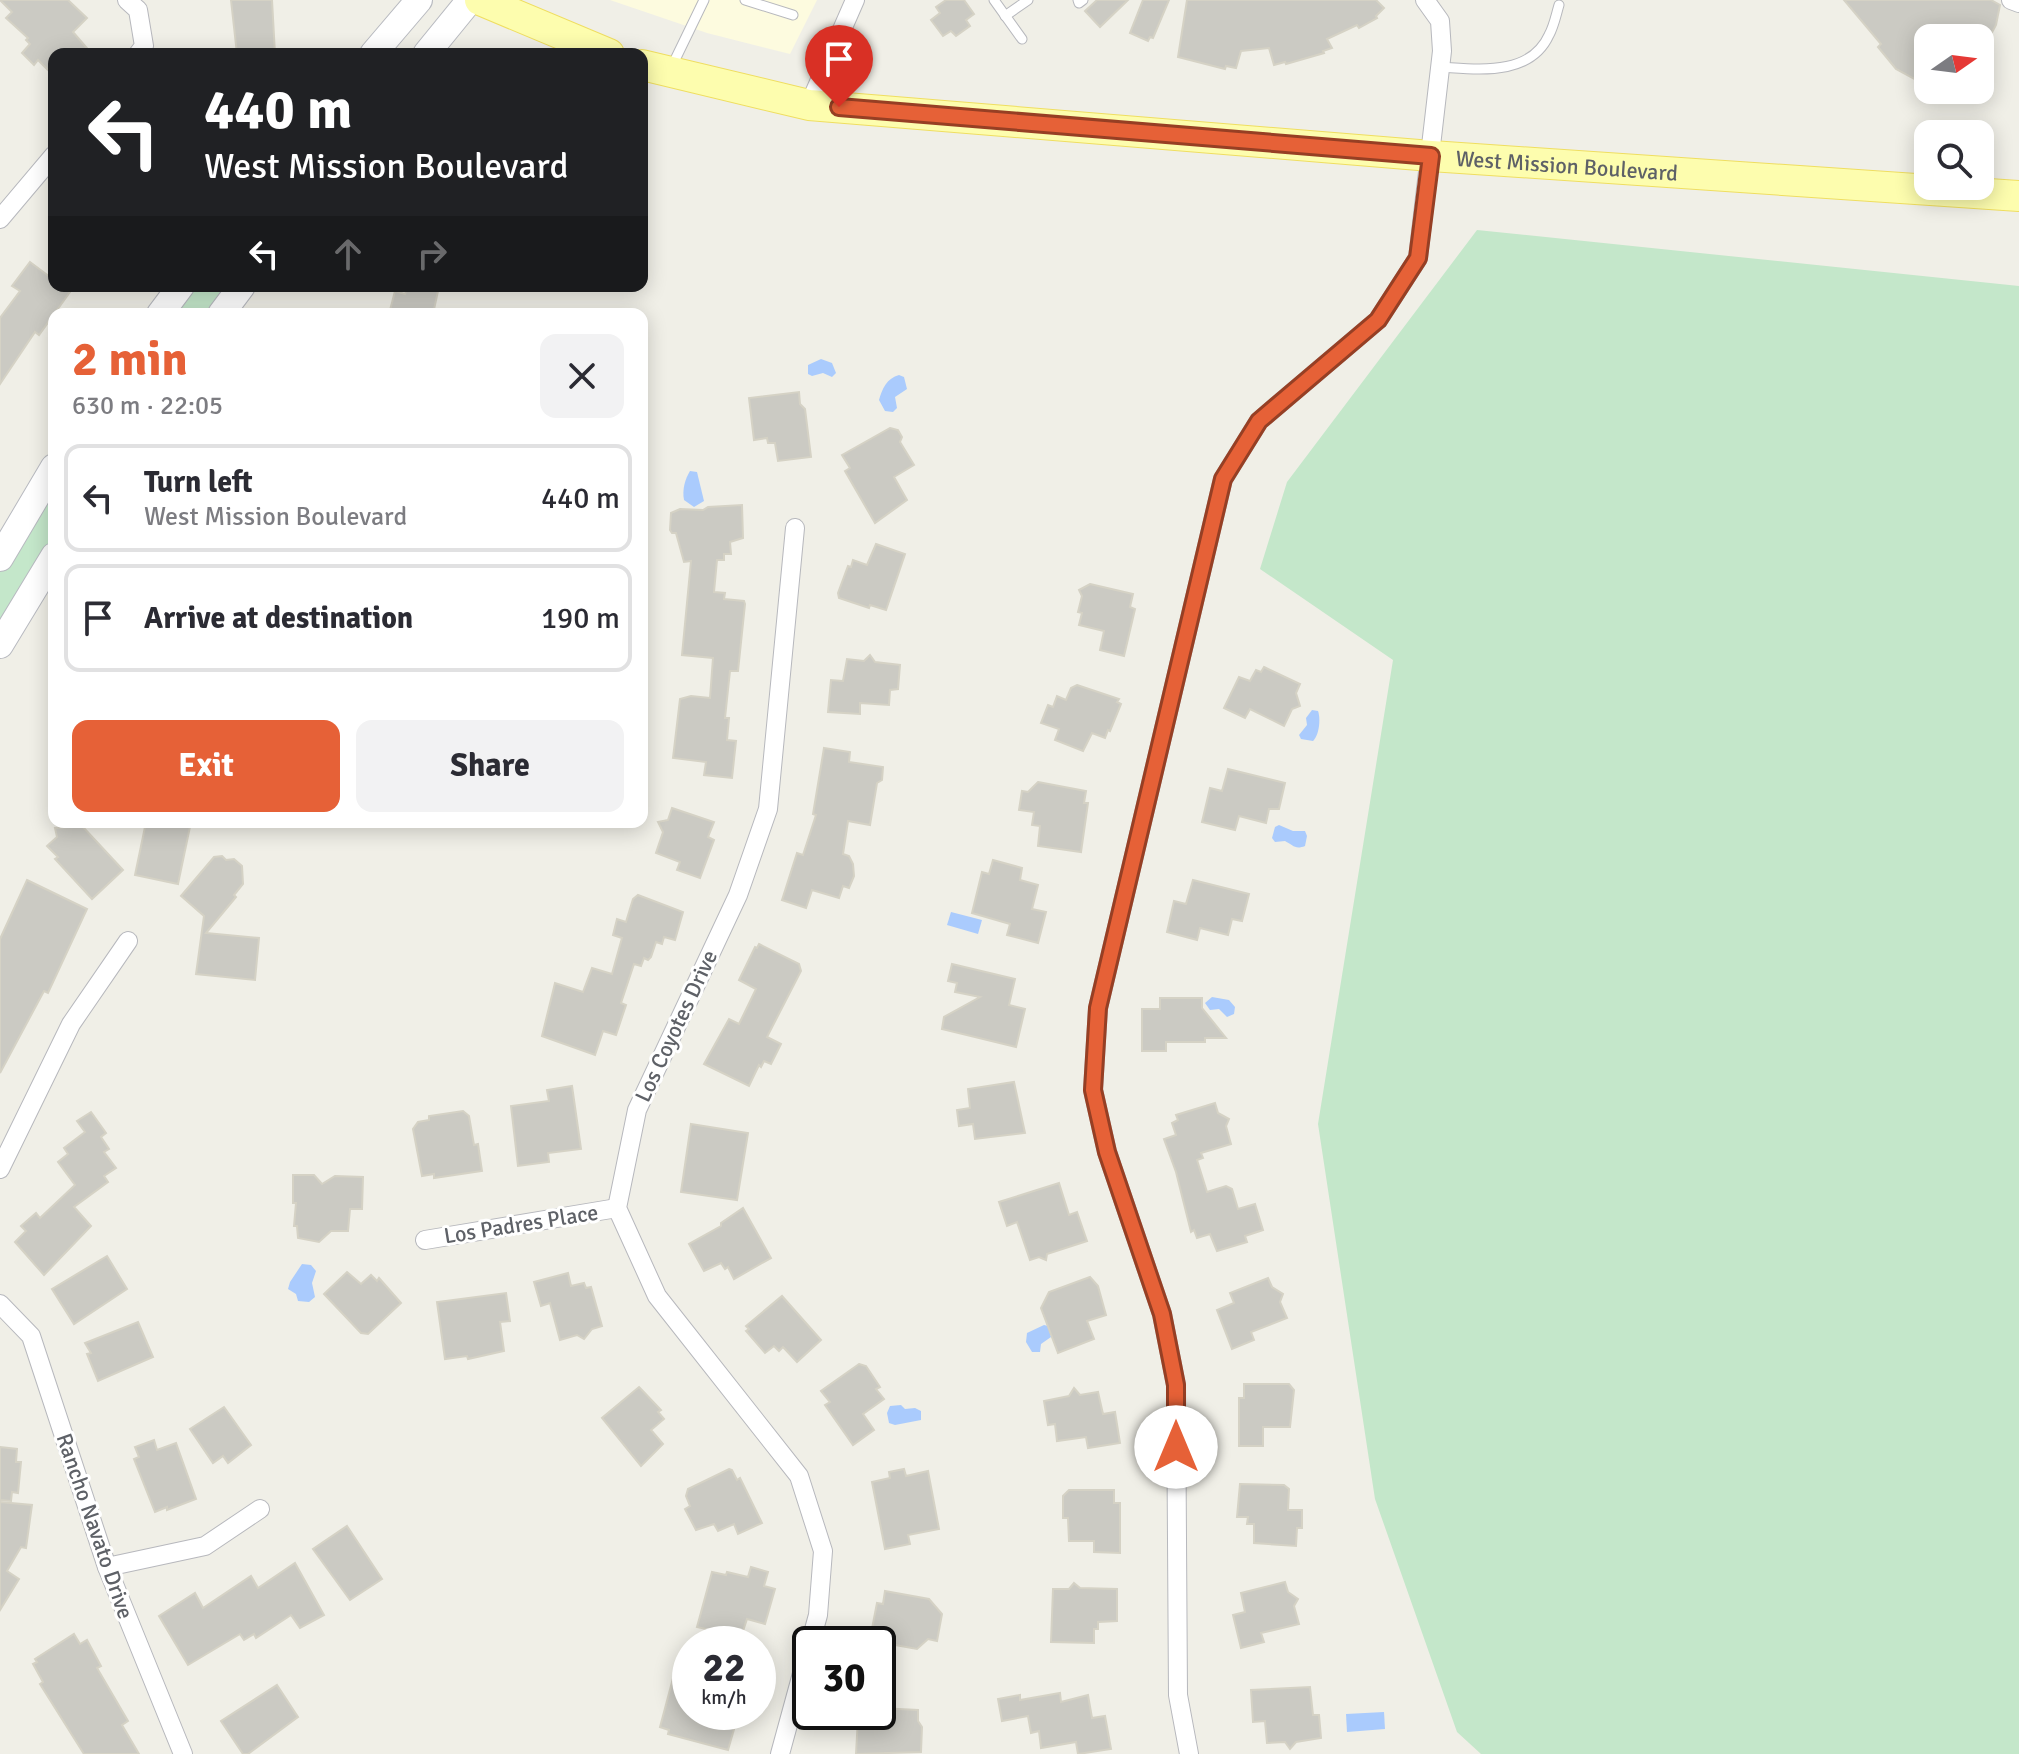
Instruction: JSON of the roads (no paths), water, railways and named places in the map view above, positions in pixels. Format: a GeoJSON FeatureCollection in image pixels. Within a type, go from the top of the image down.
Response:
{"type":"FeatureCollection","features":[{"type":"Feature","properties":{"kind":"main road"},"geometry":{"type":"LineString","coordinates":[[378,48],[419,0]]}},
{"type":"Feature","properties":{"kind":"main road"},"geometry":{"type":"LineString","coordinates":[[431,48],[470,0]]}},
{"type":"Feature","properties":{"kind":"main road"},"geometry":{"type":"LineString","coordinates":[[480,0],[595,48]]}},
{"type":"Feature","properties":{"kind":"main road","name":"West Mission Boulevard"},"geometry":{"type":"LineString","coordinates":[[656,69],[809,105],[1431,156],[2019,196]]}},
{"type":"Feature","properties":{"kind":"main road"},"geometry":{"type":"LineString","coordinates":[[0,558],[48,481]]}},
{"type":"Feature","properties":{"kind":"main road"},"geometry":{"type":"LineString","coordinates":[[0,645],[48,566]]}},
{"type":"Feature","properties":{"kind":"street"},"geometry":{"type":"LineString","coordinates":[[127,0],[138,10],[141,48]]}},
{"type":"Feature","properties":{"kind":"street"},"geometry":{"type":"LineString","coordinates":[[809,105],[855,0]]}},
{"type":"Feature","properties":{"kind":"street"},"geometry":{"type":"LineString","coordinates":[[1189,1754],[1178,1695],[1176,1385],[1162,1314],[1107,1152],[1093,1090],[1098,1008],[1223,479],[1259,421],[1378,320],[1418,258],[1442,51],[1440,21],[1425,0]]}},
{"type":"Feature","properties":{"kind":"street"},"geometry":{"type":"LineString","coordinates":[[2011,0],[2019,3]]}},
{"type":"Feature","properties":{"kind":"street"},"geometry":{"type":"LineString","coordinates":[[0,219],[48,162]]}},
{"type":"Feature","properties":{"kind":"street","name":"Los Coyotes Drive"},"geometry":{"type":"LineString","coordinates":[[617,1208],[637,1110],[738,895],[768,809],[795,528]]}},
{"type":"Feature","properties":{"kind":"street"},"geometry":{"type":"LineString","coordinates":[[0,1169],[71,1024],[128,941]]}},
{"type":"Feature","properties":{"kind":"street"},"geometry":{"type":"LineString","coordinates":[[617,1208],[657,1296],[799,1476],[823,1551],[818,1615],[780,1754]]}},
{"type":"Feature","properties":{"kind":"street","name":"Los Padres Place"},"geometry":{"type":"LineString","coordinates":[[425,1240],[617,1208]]}},
{"type":"Feature","properties":{"kind":"street","name":"Rancho Navato Drive"},"geometry":{"type":"LineString","coordinates":[[0,1304],[31,1336],[107,1567],[183,1754]]}},
{"type":"Feature","properties":{"kind":"street"},"geometry":{"type":"LineString","coordinates":[[107,1567],[205,1546],[260,1509]]}},
{"type":"Feature","properties":{"kind":"lane"},"geometry":{"type":"LineString","coordinates":[[656,69],[704,0]]}},
{"type":"Feature","properties":{"kind":"lane"},"geometry":{"type":"LineString","coordinates":[[745,0],[793,15]]}},
{"type":"Feature","properties":{"kind":"lane"},"geometry":{"type":"LineString","coordinates":[[994,0],[1022,39]]}},
{"type":"Feature","properties":{"kind":"lane"},"geometry":{"type":"LineString","coordinates":[[1005,16],[1028,0]]}},
{"type":"Feature","properties":{"kind":"lane"},"geometry":{"type":"LineString","coordinates":[[1440,67],[1499,69],[1530,58],[1549,37],[1559,5]]}},
{"type":"Feature","properties":{"kind":"water"},"geometry":{"type":"Polygon","coordinates":[[[821,359],[832,363],[836,373],[832,377],[823,373],[808,374],[808,365],[821,359]]]}},
{"type":"Feature","properties":{"kind":"water"},"geometry":{"type":"Polygon","coordinates":[[[899,375],[904,377],[907,389],[895,397],[897,408],[893,412],[885,411],[879,400],[882,392],[888,381],[899,375]]]}},
{"type":"Feature","properties":{"kind":"water"},"geometry":{"type":"Polygon","coordinates":[[[690,471],[697,472],[704,501],[694,507],[683,496],[690,471]]]}},
{"type":"Feature","properties":{"kind":"water"},"geometry":{"type":"Polygon","coordinates":[[[1312,710],[1319,714],[1317,735],[1313,741],[1301,739],[1299,735],[1307,725],[1306,718],[1312,710]]]}},
{"type":"Feature","properties":{"kind":"water"},"geometry":{"type":"Polygon","coordinates":[[[1279,825],[1293,831],[1305,831],[1305,846],[1275,842],[1272,838],[1275,827],[1279,825]]]}},
{"type":"Feature","properties":{"kind":"water"},"geometry":{"type":"Polygon","coordinates":[[[951,912],[982,920],[978,934],[947,925],[951,912]]]}},
{"type":"Feature","properties":{"kind":"water"},"geometry":{"type":"Polygon","coordinates":[[[1212,997],[1229,1000],[1235,1007],[1234,1014],[1227,1017],[1219,1009],[1210,1010],[1205,1003],[1212,997]]]}},
{"type":"Feature","properties":{"kind":"water"},"geometry":{"type":"Polygon","coordinates":[[[302,1264],[311,1265],[316,1271],[312,1283],[315,1297],[309,1302],[298,1301],[296,1294],[288,1289],[302,1264]]]}},
{"type":"Feature","properties":{"kind":"water"},"geometry":{"type":"Polygon","coordinates":[[[1048,1326],[1051,1337],[1041,1344],[1040,1352],[1032,1352],[1026,1342],[1027,1333],[1048,1326]]]}},
{"type":"Feature","properties":{"kind":"water"},"geometry":{"type":"Polygon","coordinates":[[[901,1405],[905,1409],[921,1411],[921,1420],[895,1425],[889,1423],[887,1413],[890,1406],[901,1405]]]}},
{"type":"Feature","properties":{"kind":"water"},"geometry":{"type":"Polygon","coordinates":[[[1384,1712],[1385,1729],[1347,1732],[1346,1714],[1384,1712]]]}}]}
